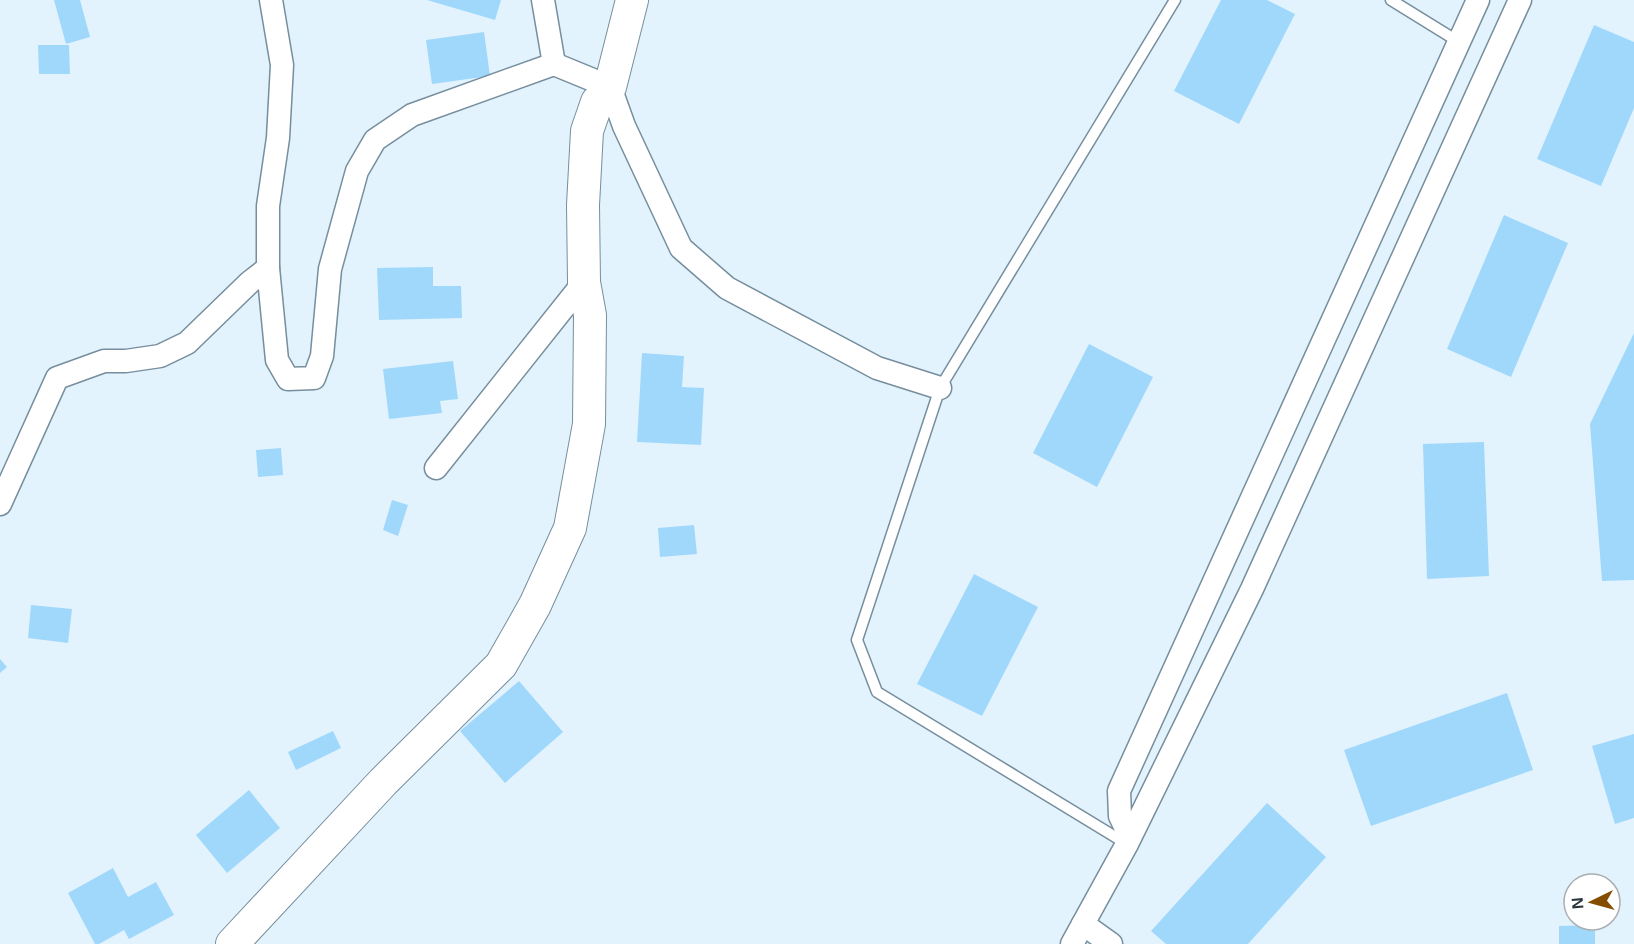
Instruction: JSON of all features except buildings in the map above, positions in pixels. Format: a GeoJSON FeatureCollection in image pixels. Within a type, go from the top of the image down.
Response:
{"type":"FeatureCollection","features":[{"type":"Feature","properties":{"kind":"street"},"geometry":{"type":"LineString","coordinates":[[271,0],[282,65],[278,138],[267,206],[268,268],[277,360],[288,379],[314,378],[322,356],[330,269],[357,171],[375,140],[412,115],[554,64],[610,87],[624,126],[681,248],[727,288],[877,368],[939,388]]}},
{"type":"Feature","properties":{"kind":"street"},"geometry":{"type":"LineString","coordinates":[[543,0],[554,64]]}},
{"type":"Feature","properties":{"kind":"street"},"geometry":{"type":"LineString","coordinates":[[232,944],[383,782],[501,665],[534,605],[570,528],[589,424],[590,315],[584,282],[583,205],[587,131],[597,102],[610,87],[632,0]]}},
{"type":"Feature","properties":{"kind":"street"},"geometry":{"type":"LineString","coordinates":[[1128,840],[1120,816],[1119,791],[1478,0]]}},
{"type":"Feature","properties":{"kind":"street"},"geometry":{"type":"LineString","coordinates":[[1072,944],[1128,840],[1252,589],[1520,0]]}},
{"type":"Feature","properties":{"kind":"street"},"geometry":{"type":"LineString","coordinates":[[0,504],[57,378],[104,361],[126,361],[160,356],[187,343],[250,282],[268,268]]}},
{"type":"Feature","properties":{"kind":"street"},"geometry":{"type":"LineString","coordinates":[[436,468],[584,282]]}},
{"type":"Feature","properties":{"kind":"street"},"geometry":{"type":"LineString","coordinates":[[1083,924],[1111,944]]}},
{"type":"Feature","properties":{"kind":"lane"},"geometry":{"type":"LineString","coordinates":[[1128,840],[877,692],[856,640],[939,388],[1175,0]]}},
{"type":"Feature","properties":{"kind":"lane"},"geometry":{"type":"LineString","coordinates":[[1391,0],[1459,42]]}}]}
